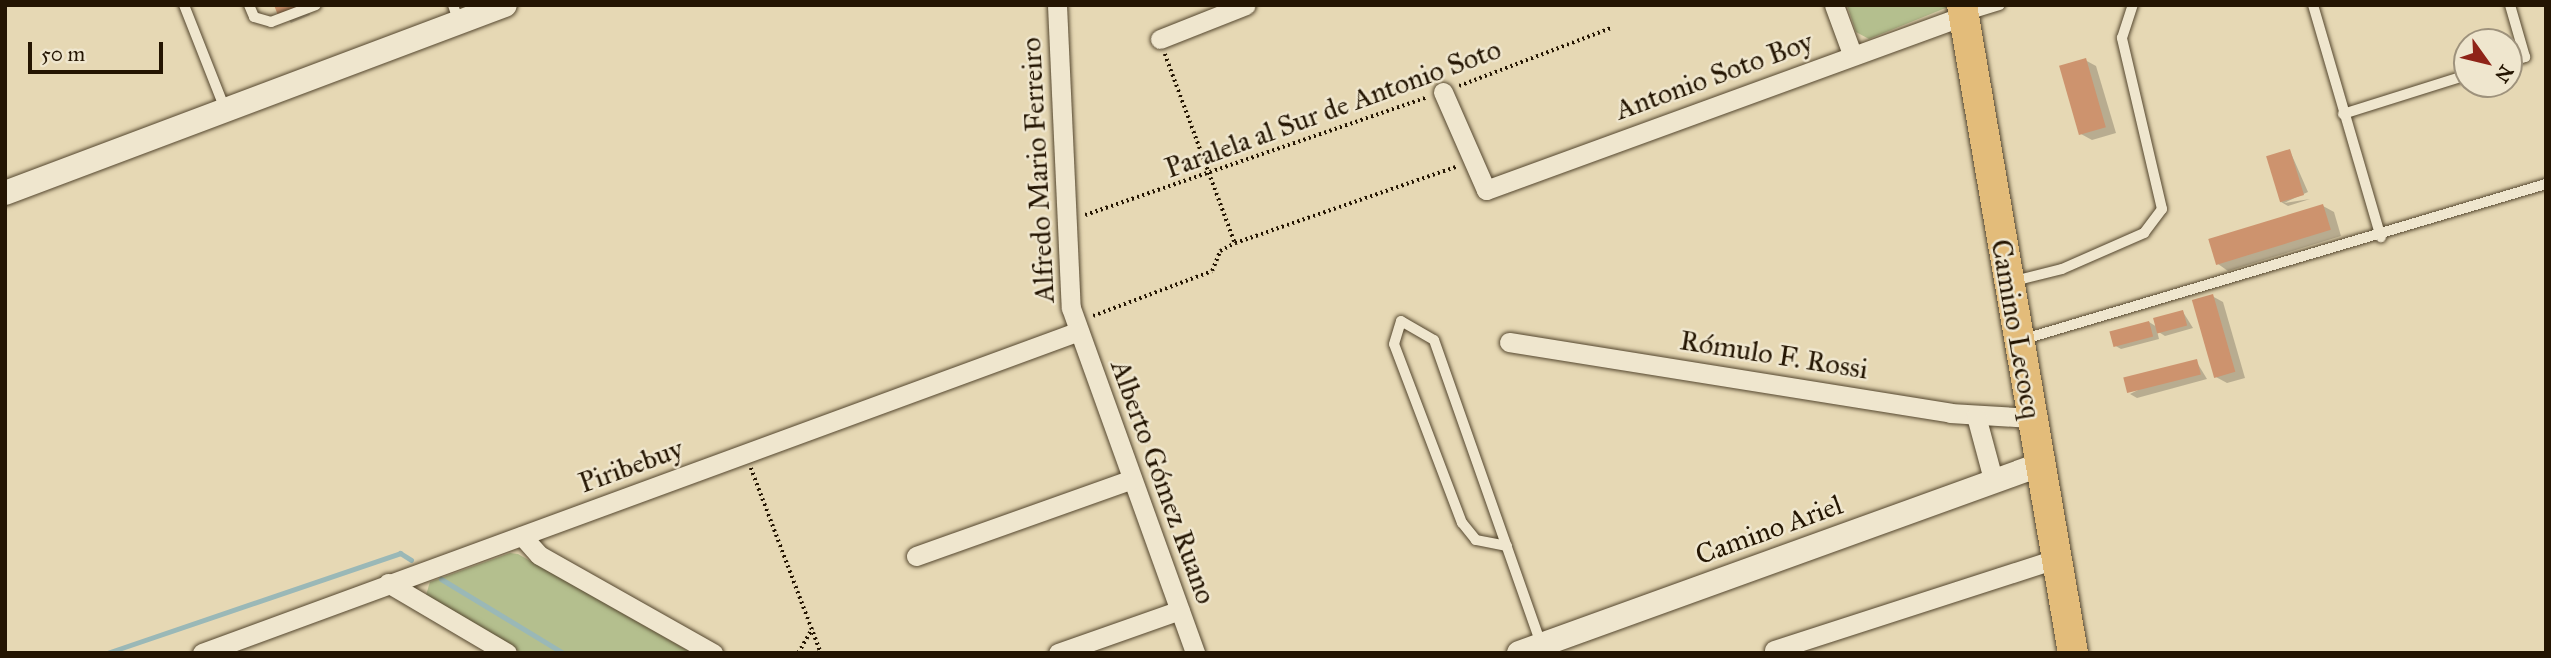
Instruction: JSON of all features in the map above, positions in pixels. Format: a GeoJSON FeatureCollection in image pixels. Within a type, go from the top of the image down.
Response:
{"type":"FeatureCollection","features":[{"type":"Feature","properties":{"kind":"main road","name":"Camino Lecocq"},"geometry":{"type":"LineString","coordinates":[[1962,10],[2073,653]]}},
{"type":"Feature","properties":{"kind":"street"},"geometry":{"type":"LineString","coordinates":[[5,192],[225,110],[456,14],[505,5]]}},
{"type":"Feature","properties":{"kind":"street","name":"Alfredo Mario Ferreiro"},"geometry":{"type":"LineString","coordinates":[[1058,5],[1071,308],[1079,331]]}},
{"type":"Feature","properties":{"kind":"street"},"geometry":{"type":"LineString","coordinates":[[1160,39],[1246,5]]}},
{"type":"Feature","properties":{"kind":"street"},"geometry":{"type":"LineString","coordinates":[[1834,5],[1852,54]]}},
{"type":"Feature","properties":{"kind":"street","name":"Antonio Soto Boy"},"geometry":{"type":"LineString","coordinates":[[1473,161],[1486,190],[1852,54],[1962,10]]}},
{"type":"Feature","properties":{"kind":"street"},"geometry":{"type":"LineString","coordinates":[[1443,92],[1473,161]]}},
{"type":"Feature","properties":{"kind":"street","name":"Piribebuy"},"geometry":{"type":"LineString","coordinates":[[202,653],[1079,331]]}},
{"type":"Feature","properties":{"kind":"street","name":"Alberto Gómez Ruano"},"geometry":{"type":"LineString","coordinates":[[1079,331],[1195,653]]}},
{"type":"Feature","properties":{"kind":"street","name":"Rómulo F. Rossi"},"geometry":{"type":"LineString","coordinates":[[1509,342],[1976,416],[2031,418]]}},
{"type":"Feature","properties":{"kind":"street"},"geometry":{"type":"LineString","coordinates":[[1976,416],[1993,479]]}},
{"type":"Feature","properties":{"kind":"street","name":"Camino Ariel"},"geometry":{"type":"LineString","coordinates":[[1531,649],[1993,479],[2039,465]]}},
{"type":"Feature","properties":{"kind":"street"},"geometry":{"type":"LineString","coordinates":[[916,556],[1132,480]]}},
{"type":"Feature","properties":{"kind":"street"},"geometry":{"type":"LineString","coordinates":[[522,537],[539,555],[713,653]]}},
{"type":"Feature","properties":{"kind":"street"},"geometry":{"type":"LineString","coordinates":[[1774,650],[2055,559]]}},
{"type":"Feature","properties":{"kind":"street"},"geometry":{"type":"LineString","coordinates":[[388,583],[507,653]]}},
{"type":"Feature","properties":{"kind":"street"},"geometry":{"type":"LineString","coordinates":[[1058,653],[1180,610]]}},
{"type":"Feature","properties":{"kind":"lane"},"geometry":{"type":"LineString","coordinates":[[184,5],[225,110]]}},
{"type":"Feature","properties":{"kind":"lane"},"geometry":{"type":"LineString","coordinates":[[248,5],[254,17],[271,22],[316,5]]}},
{"type":"Feature","properties":{"kind":"lane"},"geometry":{"type":"LineString","coordinates":[[1962,10],[2000,5]]}},
{"type":"Feature","properties":{"kind":"lane"},"geometry":{"type":"LineString","coordinates":[[2007,283],[2062,268],[2144,233],[2158,220],[2162,193],[2122,38],[2133,5]]}},
{"type":"Feature","properties":{"kind":"lane"},"geometry":{"type":"LineString","coordinates":[[2313,5],[2381,237]]}},
{"type":"Feature","properties":{"kind":"lane"},"geometry":{"type":"LineString","coordinates":[[2510,5],[2517,28]]}},
{"type":"Feature","properties":{"kind":"lane"},"geometry":{"type":"LineString","coordinates":[[2343,114],[2453,79]]}},
{"type":"Feature","properties":{"kind":"lane"},"geometry":{"type":"LineString","coordinates":[[2018,341],[2381,237],[2546,184]]}},
{"type":"Feature","properties":{"kind":"lane"},"geometry":{"type":"LineString","coordinates":[[1507,546],[1476,540],[1462,523],[1394,344],[1401,321],[1434,340],[1507,546],[1531,649]]}},
{"type":"Feature","properties":{"kind":"path","name":"Paralela al Sur de Antonio Soto"},"geometry":{"type":"LineString","coordinates":[[1067,221],[1208,178],[1611,28]]}},
{"type":"Feature","properties":{"kind":"path"},"geometry":{"type":"LineString","coordinates":[[1160,39],[1208,178],[1235,243]]}},
{"type":"Feature","properties":{"kind":"path"},"geometry":{"type":"LineString","coordinates":[[1079,331],[1099,310],[1212,271],[1220,251],[1235,243],[1473,161]]}},
{"type":"Feature","properties":{"kind":"path"},"geometry":{"type":"LineString","coordinates":[[746,454],[821,653]]}},
{"type":"Feature","properties":{"kind":"path"},"geometry":{"type":"LineString","coordinates":[[798,653],[812,629]]}},
{"type":"Feature","properties":{"kind":"green space"},"geometry":{"type":"Polygon","coordinates":[[[1847,5],[1948,7],[1869,39],[1856,32],[1847,5]]]}},
{"type":"Feature","properties":{"kind":"green space"},"geometry":{"type":"Polygon","coordinates":[[[510,553],[518,554],[692,653],[522,653],[426,595],[430,582],[510,553]]]}},
{"type":"Feature","properties":{"kind":"building"},"geometry":{"type":"Polygon","coordinates":[[[274,5],[299,5],[301,9],[279,18],[274,5]]]}},
{"type":"Feature","properties":{"kind":"building"},"geometry":{"type":"Polygon","coordinates":[[[2086,58],[2106,127],[2079,135],[2059,66],[2086,58]]]}},
{"type":"Feature","properties":{"kind":"building"},"geometry":{"type":"Polygon","coordinates":[[[2290,149],[2304,195],[2280,202],[2266,156],[2290,149]]]}},
{"type":"Feature","properties":{"kind":"building"},"geometry":{"type":"Polygon","coordinates":[[[2323,204],[2331,230],[2216,265],[2208,239],[2323,204]]]}},
{"type":"Feature","properties":{"kind":"building"},"geometry":{"type":"Polygon","coordinates":[[[2213,294],[2235,372],[2214,378],[2192,300],[2213,294]]]}},
{"type":"Feature","properties":{"kind":"building"},"geometry":{"type":"Polygon","coordinates":[[[2183,310],[2187,325],[2157,333],[2153,318],[2183,310]]]}},
{"type":"Feature","properties":{"kind":"building"},"geometry":{"type":"Polygon","coordinates":[[[2149,321],[2153,336],[2114,347],[2109,332],[2149,321]]]}},
{"type":"Feature","properties":{"kind":"building"},"geometry":{"type":"Polygon","coordinates":[[[2197,359],[2201,375],[2127,393],[2123,377],[2197,359]]]}},
{"type":"Feature","properties":{"kind":"waterway"},"geometry":{"type":"LineString","coordinates":[[107,653],[400,553],[411,560]]}},
{"type":"Feature","properties":{"kind":"waterway"},"geometry":{"type":"LineString","coordinates":[[441,579],[563,653]]}}]}
